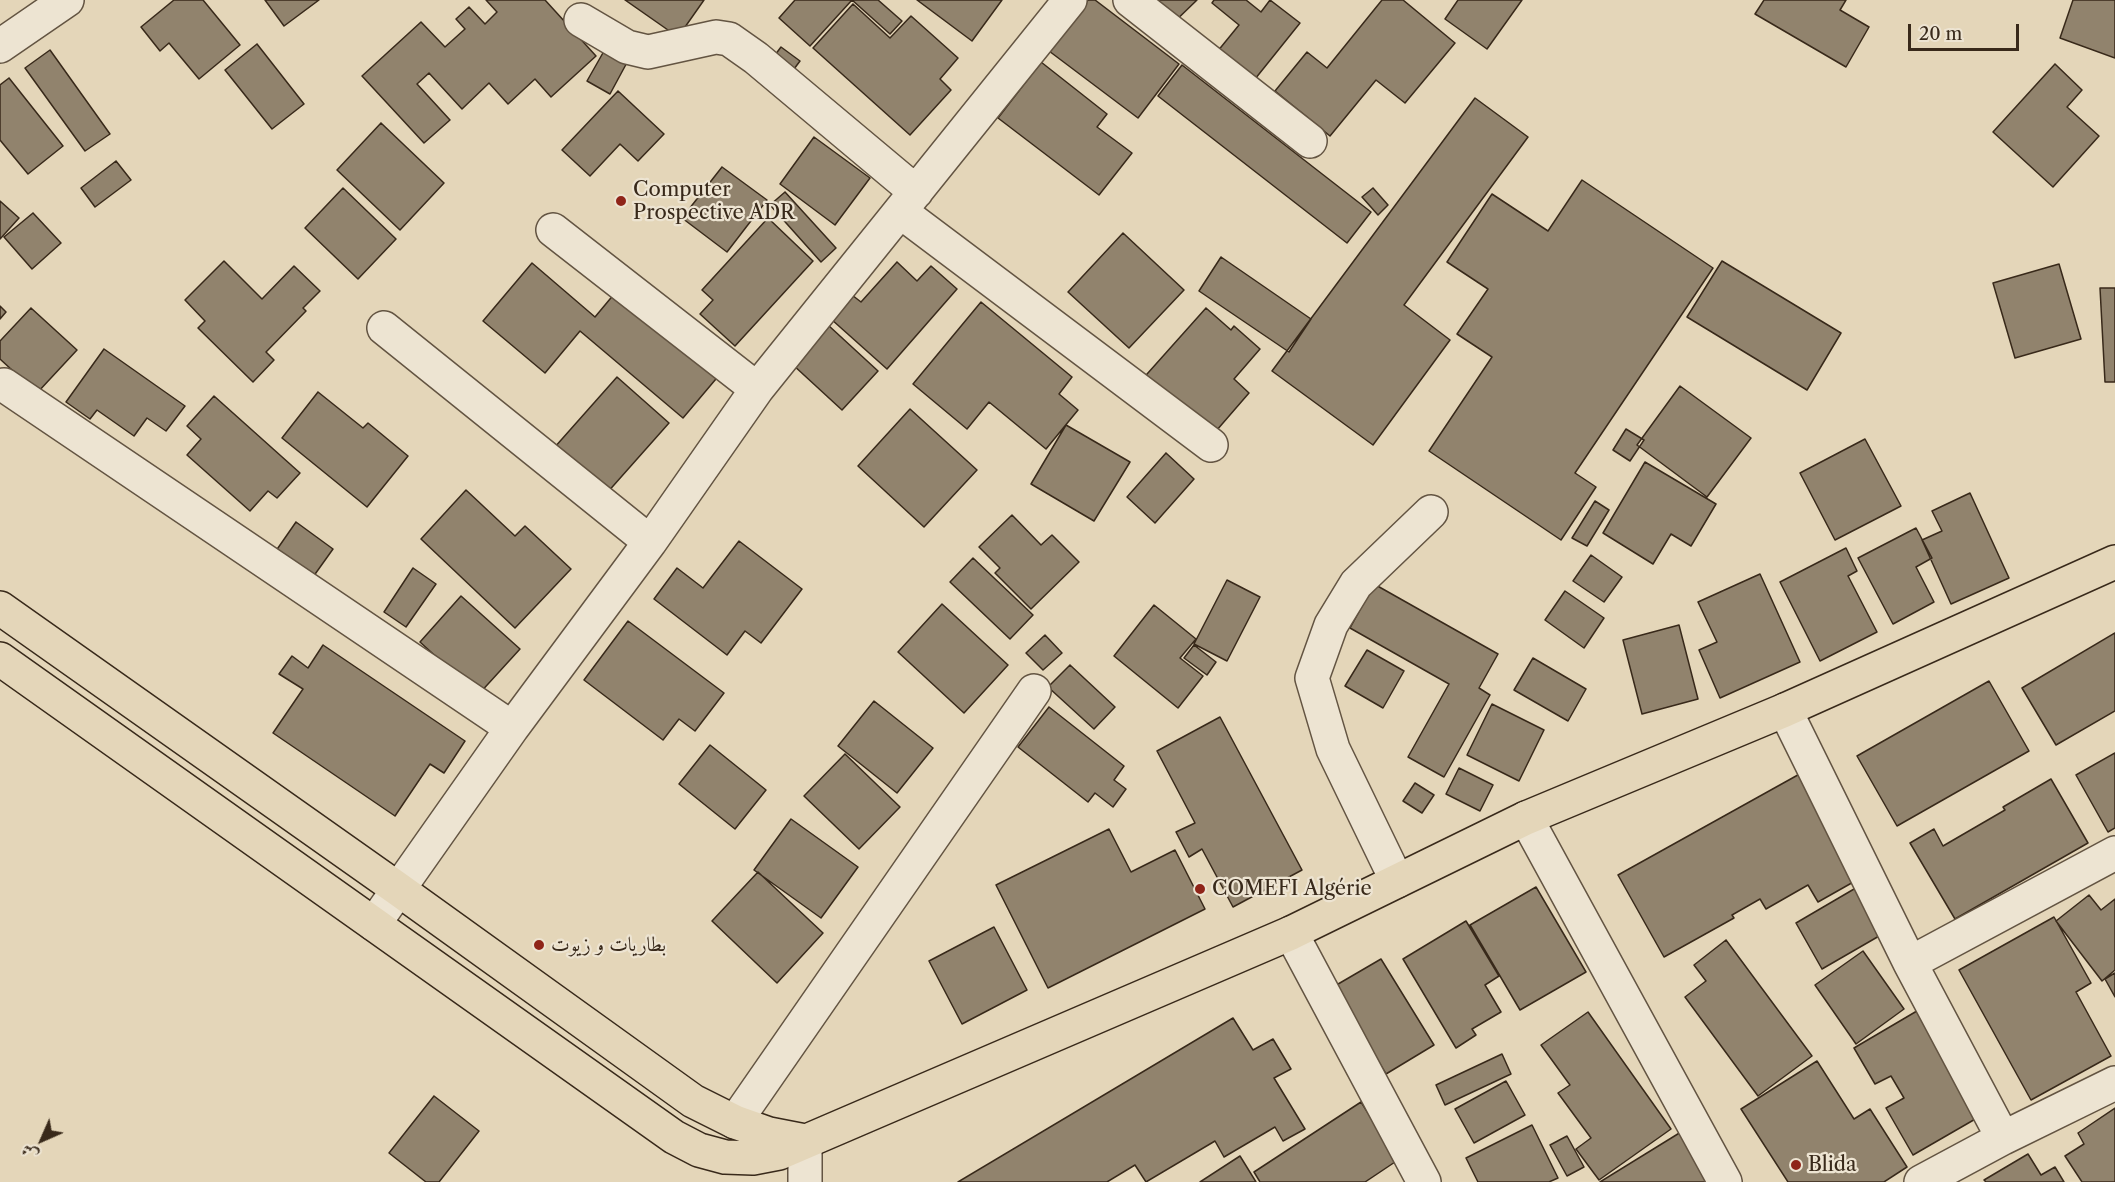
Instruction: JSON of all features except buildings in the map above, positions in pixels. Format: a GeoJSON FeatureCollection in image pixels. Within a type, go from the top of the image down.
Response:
{"type":"FeatureCollection","features":[{"type":"Feature","properties":{"kind":"main road"},"geometry":{"type":"LineString","coordinates":[[0,658],[674,1137],[699,1150],[725,1157],[753,1158],[780,1153],[1291,933],[1526,818],[1785,710],[2115,562]]}},
{"type":"Feature","properties":{"kind":"main road"},"geometry":{"type":"LineString","coordinates":[[0,608],[693,1101],[735,1122],[769,1134],[805,1142]]}},
{"type":"Feature","properties":{"kind":"street"},"geometry":{"type":"LineString","coordinates":[[374,924],[512,728],[650,542],[757,389],[1070,0]]}},
{"type":"Feature","properties":{"kind":"street"},"geometry":{"type":"LineString","coordinates":[[1130,0],[1310,141]]}},
{"type":"Feature","properties":{"kind":"street"},"geometry":{"type":"LineString","coordinates":[[0,46],[62,1]]}},
{"type":"Feature","properties":{"kind":"street"},"geometry":{"type":"LineString","coordinates":[[581,21],[627,47],[648,52],[716,37],[729,39],[756,57],[908,202],[1211,445]]}},
{"type":"Feature","properties":{"kind":"street"},"geometry":{"type":"LineString","coordinates":[[553,230],[757,389]]}},
{"type":"Feature","properties":{"kind":"street"},"geometry":{"type":"LineString","coordinates":[[384,328],[650,542]]}},
{"type":"Feature","properties":{"kind":"street"},"geometry":{"type":"LineString","coordinates":[[4,385],[512,728]]}},
{"type":"Feature","properties":{"kind":"street"},"geometry":{"type":"LineString","coordinates":[[1397,881],[1333,749],[1312,678],[1331,625],[1356,584],[1431,512]]}},
{"type":"Feature","properties":{"kind":"street"},"geometry":{"type":"LineString","coordinates":[[735,1122],[1034,691]]}},
{"type":"Feature","properties":{"kind":"street"},"geometry":{"type":"LineString","coordinates":[[1785,710],[1910,963],[2003,1138]]}},
{"type":"Feature","properties":{"kind":"street"},"geometry":{"type":"LineString","coordinates":[[1526,818],[1725,1182]]}},
{"type":"Feature","properties":{"kind":"street"},"geometry":{"type":"LineString","coordinates":[[1910,963],[2115,853]]}},
{"type":"Feature","properties":{"kind":"street"},"geometry":{"type":"LineString","coordinates":[[1291,933],[1413,1179]]}},
{"type":"Feature","properties":{"kind":"street"},"geometry":{"type":"LineString","coordinates":[[1921,1182],[2003,1138],[2115,1083]]}},
{"type":"Feature","properties":{"kind":"street"},"geometry":{"type":"LineString","coordinates":[[805,1142],[805,1182]]}},
{"type":"Feature","properties":{"kind":"place","name":"Computer Prospective ADR"},"geometry":{"type":"Point","coordinates":[621,201]}},
{"type":"Feature","properties":{"kind":"place","name":"COMEFI Algérie"},"geometry":{"type":"Point","coordinates":[1200,889]}},
{"type":"Feature","properties":{"kind":"place","name":"بطاريات و زيوت"},"geometry":{"type":"Point","coordinates":[539,945]}},
{"type":"Feature","properties":{"kind":"place","name":"Blida"},"geometry":{"type":"Point","coordinates":[1796,1165]}}]}
